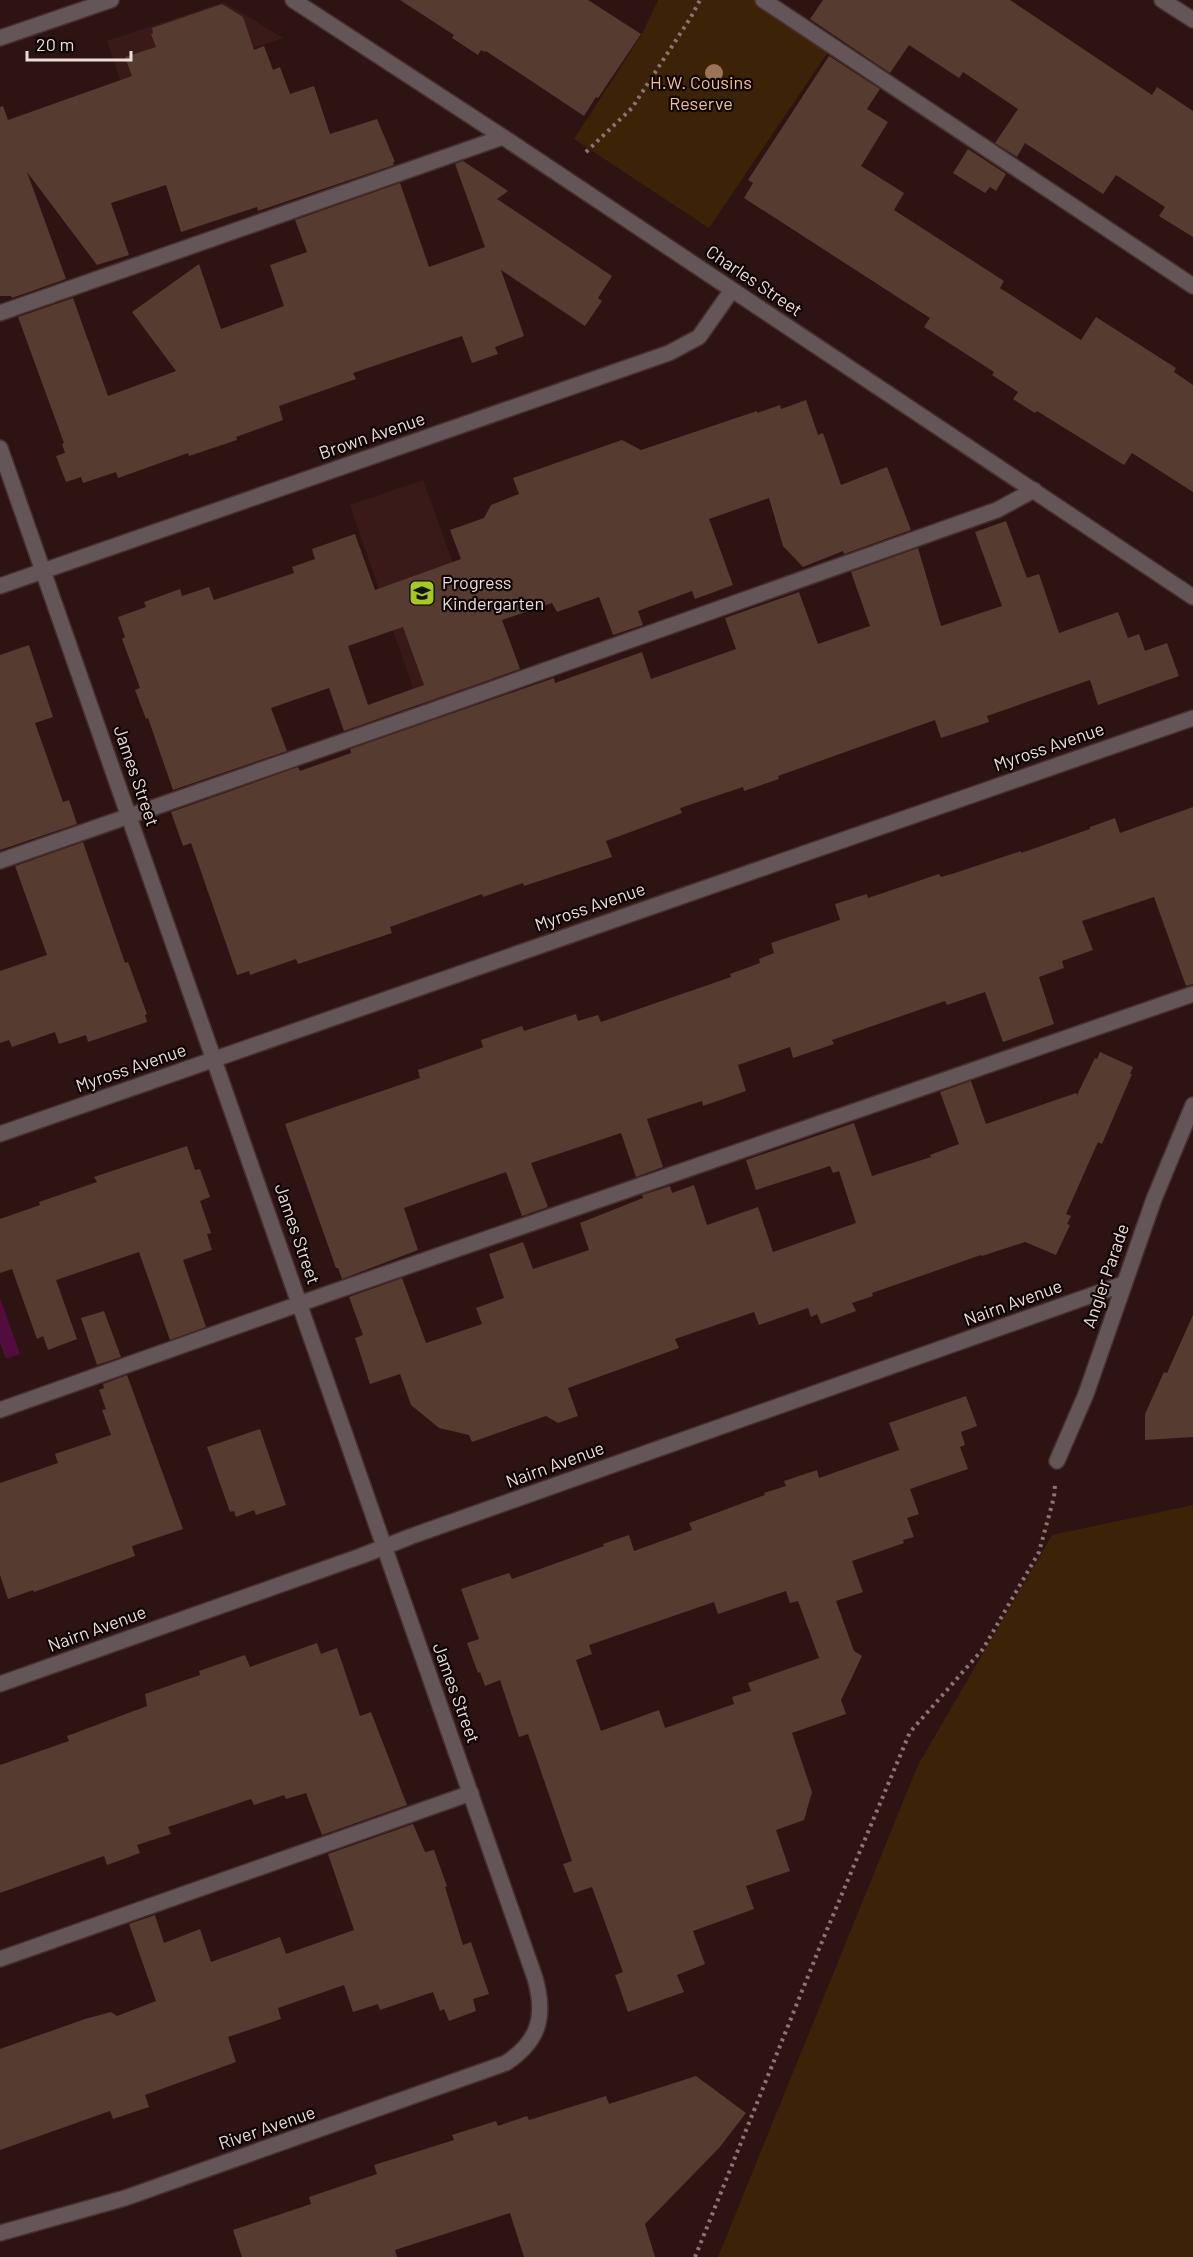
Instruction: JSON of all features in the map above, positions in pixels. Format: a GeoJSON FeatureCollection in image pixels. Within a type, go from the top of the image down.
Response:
{"type":"FeatureCollection","features":[{"type":"Feature","properties":{"kind":"street"},"geometry":{"type":"LineString","coordinates":[[0,38],[111,0]]}},
{"type":"Feature","properties":{"kind":"street","name":"Charles Street"},"geometry":{"type":"LineString","coordinates":[[292,0],[503,137],[1193,597]]}},
{"type":"Feature","properties":{"kind":"street"},"geometry":{"type":"LineString","coordinates":[[763,0],[1193,286]]}},
{"type":"Feature","properties":{"kind":"street"},"geometry":{"type":"LineString","coordinates":[[1162,0],[1193,20]]}},
{"type":"Feature","properties":{"kind":"street"},"geometry":{"type":"LineString","coordinates":[[0,313],[503,137]]}},
{"type":"Feature","properties":{"kind":"street","name":"Brown Avenue"},"geometry":{"type":"LineString","coordinates":[[0,586],[669,353],[699,337],[732,290]]}},
{"type":"Feature","properties":{"kind":"street","name":"James Street"},"geometry":{"type":"LineString","coordinates":[[0,447],[539,1993],[540,2015],[534,2036]]}},
{"type":"Feature","properties":{"kind":"street"},"geometry":{"type":"LineString","coordinates":[[0,861],[436,710],[975,518],[997,510],[1034,490]]}},
{"type":"Feature","properties":{"kind":"street","name":"Myross Avenue"},"geometry":{"type":"LineString","coordinates":[[0,1134],[1193,718]]}},
{"type":"Feature","properties":{"kind":"street"},"geometry":{"type":"LineString","coordinates":[[0,1410],[1193,994]]}},
{"type":"Feature","properties":{"kind":"street","name":"Angler Parade"},"geometry":{"type":"LineString","coordinates":[[1057,1461],[1086,1394],[1154,1199],[1193,1106]]}},
{"type":"Feature","properties":{"kind":"street","name":"Nairn Avenue"},"geometry":{"type":"LineString","coordinates":[[0,1684],[1123,1284]]}},
{"type":"Feature","properties":{"kind":"street"},"geometry":{"type":"LineString","coordinates":[[0,1959],[471,1793]]}},
{"type":"Feature","properties":{"kind":"street","name":"River Avenue"},"geometry":{"type":"LineString","coordinates":[[0,2233],[125,2198],[484,2072],[506,2063],[521,2053],[534,2036]]}},
{"type":"Feature","properties":{"kind":"path"},"geometry":{"type":"LineString","coordinates":[[586,152],[632,108],[700,0]]}},
{"type":"Feature","properties":{"kind":"path"},"geometry":{"type":"LineString","coordinates":[[695,2257],[820,1944],[910,1732],[983,1649],[1039,1552],[1054,1497],[1057,1461]]}},
{"type":"Feature","properties":{"kind":"shaded area"},"geometry":{"type":"Polygon","coordinates":[[[224,2],[283,38],[124,91],[107,41],[224,2]]]}},
{"type":"Feature","properties":{"kind":"shaded area","name":"Progress Kindergarten"},"geometry":{"type":"Polygon","coordinates":[[[423,480],[495,680],[419,706],[350,505],[423,480]]]}},
{"type":"Feature","properties":{"kind":"shaded area"},"geometry":{"type":"Polygon","coordinates":[[[0,1298],[20,1354],[6,1359],[0,1343],[0,1298]]]}},
{"type":"Feature","properties":{"kind":"green space","name":"H.W. Cousins Reserve"},"geometry":{"type":"Polygon","coordinates":[[[658,0],[775,0],[836,40],[709,228],[574,139],[642,34],[658,0]]]}},
{"type":"Feature","properties":{"kind":"green space"},"geometry":{"type":"Polygon","coordinates":[[[1193,1505],[1193,2257],[718,2257],[918,1765],[1052,1535],[1193,1505]]]}},
{"type":"Feature","properties":{"kind":"building"},"geometry":{"type":"Polygon","coordinates":[[[400,0],[588,0],[641,34],[584,116],[486,51],[481,50],[478,55],[452,38],[454,35],[400,0]]]}},
{"type":"Feature","properties":{"kind":"building"},"geometry":{"type":"Polygon","coordinates":[[[823,0],[1010,0],[1152,95],[1157,87],[1193,111],[1193,237],[1159,216],[1165,207],[1116,175],[1103,194],[1025,143],[1017,157],[995,143],[1018,109],[963,72],[959,78],[909,45],[890,73],[810,19],[823,0]]]}},
{"type":"Feature","properties":{"kind":"building"},"geometry":{"type":"Polygon","coordinates":[[[222,4],[243,17],[254,50],[264,46],[273,70],[280,67],[290,94],[314,86],[330,134],[377,119],[395,162],[393,162],[394,165],[258,211],[257,207],[181,232],[166,185],[111,203],[129,255],[97,265],[27,172],[66,279],[12,298],[11,296],[0,296],[0,107],[3,106],[8,120],[132,76],[125,57],[156,47],[151,34],[153,33],[152,28],[222,4]]]}},
{"type":"Feature","properties":{"kind":"building"},"geometry":{"type":"Polygon","coordinates":[[[829,56],[880,89],[867,109],[888,122],[861,166],[904,193],[894,210],[1004,281],[1000,288],[1081,340],[1096,317],[1176,368],[1174,372],[1193,385],[1193,492],[1132,453],[1124,465],[1037,411],[1035,413],[1013,399],[1018,392],[992,375],[994,372],[924,327],[930,318],[744,198],[753,183],[748,180],[829,56]]]}},
{"type":"Feature","properties":{"kind":"building"},"geometry":{"type":"Polygon","coordinates":[[[968,149],[1006,174],[996,191],[990,187],[985,193],[953,173],[968,149]]]}},
{"type":"Feature","properties":{"kind":"building"},"geometry":{"type":"Polygon","coordinates":[[[463,161],[508,191],[497,199],[612,276],[598,298],[602,301],[585,326],[501,270],[524,336],[495,347],[498,354],[472,363],[462,336],[353,373],[356,379],[279,406],[283,420],[236,437],[237,440],[189,456],[188,453],[118,478],[116,472],[83,483],[81,477],[66,482],[56,456],[65,453],[62,444],[64,443],[18,317],[73,298],[108,396],[176,371],[132,312],[199,264],[221,329],[284,306],[270,265],[307,252],[295,220],[400,183],[429,267],[485,247],[455,164],[463,161]]]}},
{"type":"Feature","properties":{"kind":"building"},"geometry":{"type":"Polygon","coordinates":[[[806,400],[818,435],[823,433],[841,485],[887,467],[911,530],[844,554],[843,551],[803,567],[783,546],[769,498],[709,519],[733,585],[695,599],[692,591],[638,611],[643,625],[613,635],[599,597],[557,612],[552,603],[502,620],[520,669],[344,731],[329,688],[271,708],[287,751],[173,790],[148,718],[146,719],[135,690],[140,688],[122,639],[125,637],[118,617],[146,607],[144,602],[180,589],[182,596],[209,587],[214,600],[294,573],[292,567],[315,559],[312,549],[355,534],[375,590],[461,559],[450,530],[484,518],[491,505],[519,494],[513,478],[622,440],[641,450],[757,411],[757,413],[780,405],[781,409],[806,400]],[[403,627],[348,646],[368,705],[424,685],[403,627]]]}},
{"type":"Feature","properties":{"kind":"building"},"geometry":{"type":"Polygon","coordinates":[[[1006,521],[1027,578],[1039,574],[1059,633],[1118,612],[1128,638],[1139,634],[1145,651],[1167,643],[1179,676],[1098,705],[1090,680],[987,716],[989,722],[941,738],[935,720],[778,776],[779,779],[744,791],[743,787],[680,808],[682,813],[606,841],[612,857],[524,886],[523,883],[483,897],[482,894],[390,927],[392,933],[298,964],[296,959],[250,975],[249,971],[237,975],[191,843],[183,846],[171,812],[298,767],[300,771],[351,753],[350,749],[554,678],[555,683],[642,652],[651,679],[736,649],[725,618],[799,592],[818,644],[870,626],[851,572],[918,548],[941,626],[1002,606],[975,532],[1006,521]]]}},
{"type":"Feature","properties":{"kind":"building"},"geometry":{"type":"Polygon","coordinates":[[[29,645],[53,717],[35,723],[63,802],[69,800],[77,824],[0,850],[0,655],[29,645]]]}},
{"type":"Feature","properties":{"kind":"building"},"geometry":{"type":"Polygon","coordinates":[[[1193,807],[1193,984],[1186,986],[1154,897],[1082,921],[1093,950],[1062,961],[1064,968],[1039,977],[1054,1024],[1003,1042],[985,992],[947,1005],[945,1001],[832,1040],[834,1044],[793,1058],[790,1047],[738,1065],[746,1091],[703,1106],[702,1101],[647,1119],[663,1167],[636,1177],[621,1133],[531,1163],[548,1207],[522,1216],[506,1172],[404,1208],[418,1250],[342,1279],[336,1268],[285,1124],[420,1078],[418,1070],[481,1048],[483,1047],[481,1040],[522,1026],[524,1031],[576,1014],[578,1021],[598,1015],[601,1022],[731,977],[730,974],[760,963],[759,959],[774,953],[771,943],[840,920],[835,904],[867,894],[868,898],[939,874],[941,877],[1021,851],[1021,853],[1115,818],[1120,833],[1193,807]]]}},
{"type":"Feature","properties":{"kind":"building"},"geometry":{"type":"Polygon","coordinates":[[[83,842],[125,963],[128,962],[147,1014],[145,1015],[147,1022],[88,1042],[86,1035],[59,1044],[55,1032],[12,1047],[9,1040],[0,1043],[0,971],[47,955],[15,866],[83,842]]]}},
{"type":"Feature","properties":{"kind":"building"},"geometry":{"type":"Polygon","coordinates":[[[1100,1052],[1133,1067],[1130,1074],[1132,1074],[1102,1144],[1098,1142],[1066,1214],[1071,1216],[1067,1224],[1070,1225],[1056,1255],[1025,1242],[872,1293],[873,1296],[852,1303],[856,1311],[821,1324],[817,1314],[811,1317],[808,1308],[759,1325],[754,1312],[675,1339],[679,1348],[568,1388],[578,1416],[558,1423],[546,1416],[472,1442],[469,1435],[439,1428],[411,1405],[400,1374],[370,1384],[355,1338],[363,1335],[349,1297],[402,1278],[426,1343],[482,1324],[476,1308],[504,1298],[489,1254],[523,1242],[533,1269],[589,1250],[580,1223],[643,1198],[642,1195],[670,1186],[672,1193],[694,1185],[707,1225],[758,1207],[773,1252],[856,1223],[839,1171],[833,1173],[830,1166],[756,1190],[746,1160],[854,1123],[872,1176],[931,1157],[930,1155],[959,1144],[940,1092],[971,1081],[986,1124],[1076,1093],[1077,1095],[1100,1052]]]}},
{"type":"Feature","properties":{"kind":"building"},"geometry":{"type":"Polygon","coordinates":[[[187,1146],[195,1170],[200,1169],[210,1197],[200,1201],[211,1233],[207,1234],[212,1250],[183,1260],[206,1327],[170,1340],[139,1252],[56,1280],[77,1339],[48,1350],[43,1336],[37,1339],[12,1269],[0,1273],[0,1219],[40,1205],[39,1202],[97,1182],[94,1177],[187,1146]]]}},
{"type":"Feature","properties":{"kind":"building"},"geometry":{"type":"Polygon","coordinates":[[[104,1311],[121,1357],[97,1365],[81,1318],[104,1311]]]}},
{"type":"Feature","properties":{"kind":"building"},"geometry":{"type":"Polygon","coordinates":[[[1193,1315],[1193,1437],[1145,1440],[1145,1414],[1164,1372],[1167,1373],[1193,1315]]]}},
{"type":"Feature","properties":{"kind":"building"},"geometry":{"type":"Polygon","coordinates":[[[127,1375],[183,1529],[132,1546],[135,1556],[8,1599],[0,1575],[0,1483],[58,1463],[55,1454],[111,1435],[102,1410],[106,1409],[99,1390],[104,1388],[103,1384],[127,1375]]]}},
{"type":"Feature","properties":{"kind":"building"},"geometry":{"type":"Polygon","coordinates":[[[966,1396],[977,1426],[961,1432],[965,1445],[960,1447],[968,1469],[910,1489],[919,1514],[907,1518],[914,1537],[903,1540],[904,1543],[852,1561],[863,1592],[836,1601],[854,1651],[862,1656],[841,1700],[846,1714],[792,1733],[812,1792],[804,1820],[776,1830],[790,1871],[746,1886],[754,1909],[693,1931],[705,1964],[677,1975],[684,1992],[628,2012],[615,1975],[623,1972],[592,1887],[574,1893],[563,1864],[572,1861],[528,1734],[519,1737],[500,1680],[485,1686],[480,1672],[478,1673],[467,1643],[479,1639],[461,1589],[509,1573],[512,1579],[629,1535],[634,1551],[692,1530],[689,1523],[786,1486],[784,1481],[817,1470],[819,1478],[899,1450],[889,1423],[966,1396]],[[786,1591],[718,1614],[714,1602],[589,1645],[592,1654],[576,1660],[601,1731],[659,1710],[665,1728],[734,1704],[732,1697],[751,1691],[748,1683],[819,1658],[798,1601],[790,1603],[786,1591]]]}},
{"type":"Feature","properties":{"kind":"building"},"geometry":{"type":"Polygon","coordinates":[[[260,1429],[286,1505],[256,1515],[254,1510],[236,1517],[234,1511],[230,1512],[207,1447],[260,1429]]]}},
{"type":"Feature","properties":{"kind":"building"},"geometry":{"type":"Polygon","coordinates":[[[317,1643],[321,1654],[337,1648],[360,1716],[371,1712],[407,1805],[322,1835],[306,1793],[286,1799],[284,1795],[254,1805],[251,1799],[168,1827],[171,1834],[137,1845],[140,1853],[107,1865],[104,1856],[0,1893],[0,1765],[69,1741],[67,1736],[147,1706],[145,1694],[200,1675],[199,1671],[245,1655],[250,1667],[317,1643]]]}},
{"type":"Feature","properties":{"kind":"building"},"geometry":{"type":"Polygon","coordinates":[[[413,1824],[425,1852],[434,1850],[447,1886],[445,1887],[463,1945],[471,1942],[489,1994],[473,1999],[476,2011],[449,2021],[444,2009],[440,2011],[433,1992],[380,2010],[378,2004],[353,2012],[344,1985],[278,2008],[281,2019],[228,2037],[236,2062],[145,2095],[149,2107],[113,2119],[110,2111],[0,2150],[0,2049],[85,2019],[111,2012],[117,2016],[156,2001],[129,1924],[155,1915],[164,1943],[200,1929],[211,1962],[280,1937],[286,1954],[354,1930],[328,1854],[413,1824]]]}},
{"type":"Feature","properties":{"kind":"building"},"geometry":{"type":"Polygon","coordinates":[[[696,2076],[746,2113],[719,2148],[645,2224],[655,2257],[524,2257],[510,2213],[395,2250],[397,2257],[242,2257],[233,2230],[311,2204],[309,2197],[377,2174],[374,2165],[454,2140],[452,2135],[496,2121],[498,2126],[527,2116],[529,2120],[606,2096],[609,2104],[696,2076]]]}},
{"type":"Feature","properties":{"kind":"place","name":"Progress Kindergarten"},"geometry":{"type":"Point","coordinates":[422,593]}}]}
